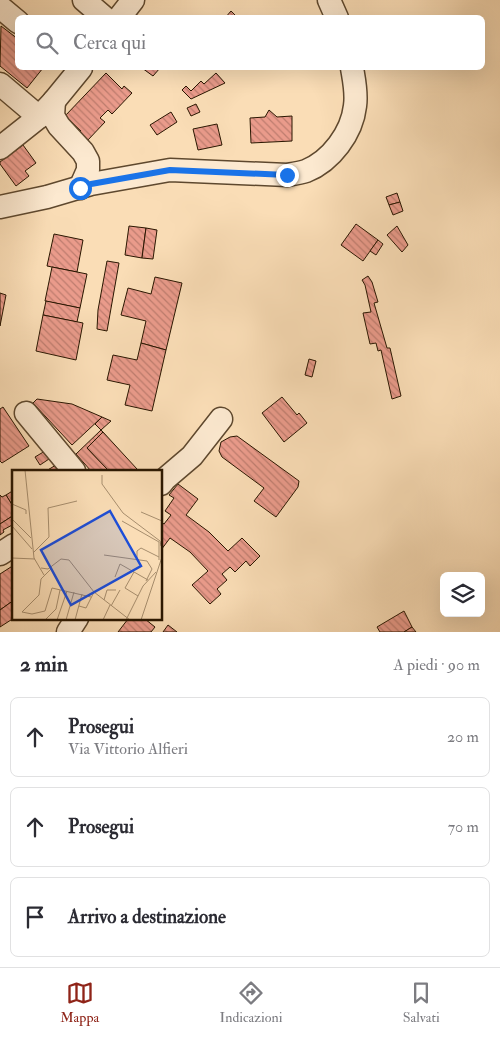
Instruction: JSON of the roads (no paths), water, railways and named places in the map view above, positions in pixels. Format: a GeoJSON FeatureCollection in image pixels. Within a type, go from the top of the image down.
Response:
{"type":"FeatureCollection","features":[{"type":"Feature","properties":{"kind":"street"},"geometry":{"type":"LineString","coordinates":[[84,0],[102,15]]}},
{"type":"Feature","properties":{"kind":"street"},"geometry":{"type":"LineString","coordinates":[[121,15],[133,0]]}},
{"type":"Feature","properties":{"kind":"street"},"geometry":{"type":"LineString","coordinates":[[329,0],[336,15]]}},
{"type":"Feature","properties":{"kind":"street"},"geometry":{"type":"LineString","coordinates":[[341,0],[343,15]]}},
{"type":"Feature","properties":{"kind":"street"},"geometry":{"type":"LineString","coordinates":[[0,7],[15,20]]}},
{"type":"Feature","properties":{"kind":"street"},"geometry":{"type":"LineString","coordinates":[[0,148],[46,109],[77,70]]}},
{"type":"Feature","properties":{"kind":"street"},"geometry":{"type":"LineString","coordinates":[[2,204],[48,197],[91,184],[170,170],[287,175],[306,171],[323,162],[338,147],[349,129],[355,107],[356,89],[352,70]]}},
{"type":"Feature","properties":{"kind":"street"},"geometry":{"type":"LineString","coordinates":[[0,84],[46,109],[83,152],[88,161],[88,170],[80,188]]}},
{"type":"Feature","properties":{"kind":"street"},"geometry":{"type":"LineString","coordinates":[[26,413],[73,470]]}},
{"type":"Feature","properties":{"kind":"street"},"geometry":{"type":"LineString","coordinates":[[162,483],[192,456],[222,419]]}},
{"type":"Feature","properties":{"kind":"street"},"geometry":{"type":"LineString","coordinates":[[0,554],[12,546]]}},
{"type":"Feature","properties":{"kind":"street"},"geometry":{"type":"LineString","coordinates":[[68,632],[75,620]]}}]}
